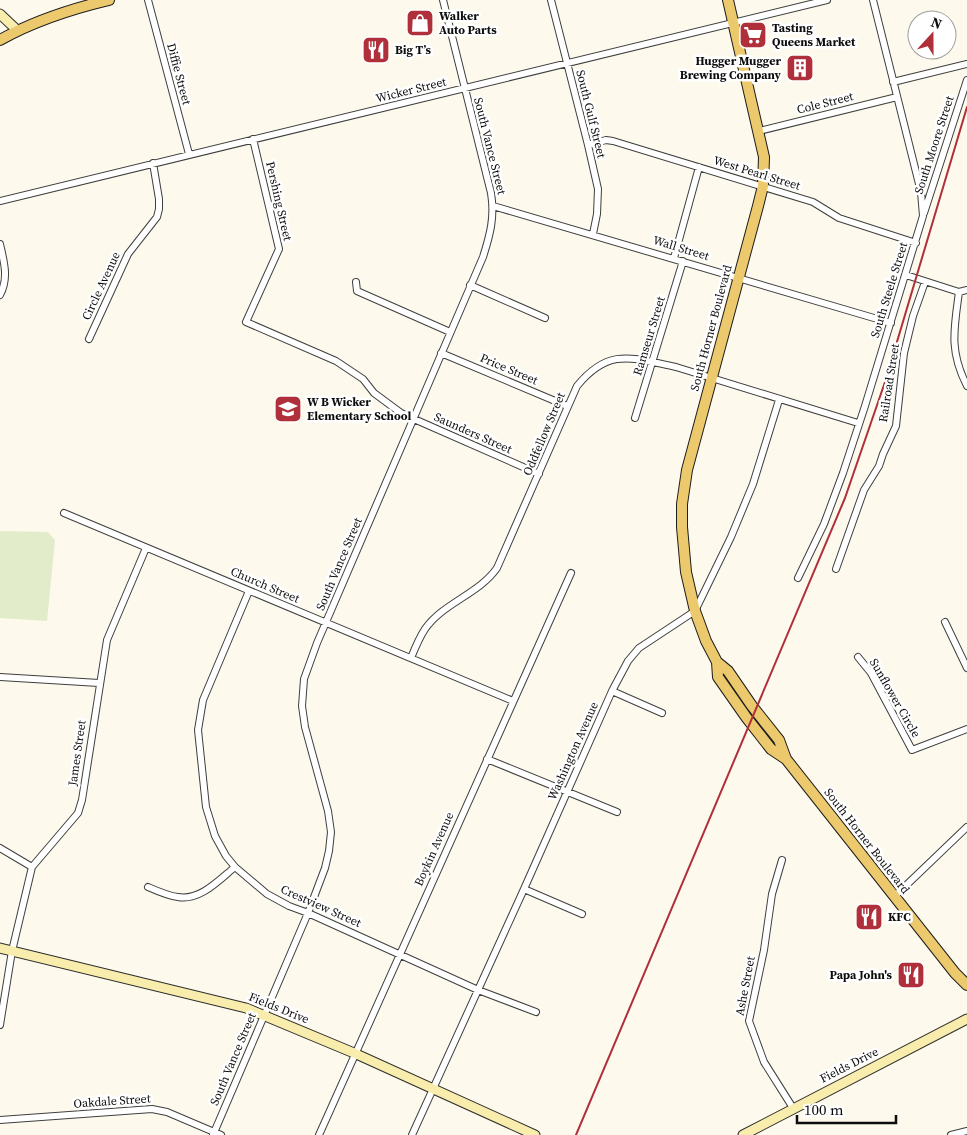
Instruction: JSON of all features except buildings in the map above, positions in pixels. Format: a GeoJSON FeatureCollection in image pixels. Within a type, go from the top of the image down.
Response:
{"type":"FeatureCollection","features":[{"type":"Feature","properties":{"kind":"main road"},"geometry":{"type":"LineString","coordinates":[[0,40],[58,14],[109,0]]}},
{"type":"Feature","properties":{"kind":"main road","name":"South Horner Boulevard"},"geometry":{"type":"LineString","coordinates":[[728,0],[764,157],[762,186],[691,450],[682,504],[684,554],[695,611],[706,641],[717,662],[718,677],[742,711],[771,749],[786,759],[955,973],[967,985]]}},
{"type":"Feature","properties":{"kind":"street","name":"Diffie Street"},"geometry":{"type":"LineString","coordinates":[[148,0],[189,154]]}},
{"type":"Feature","properties":{"kind":"street","name":"South Vance Street"},"geometry":{"type":"LineString","coordinates":[[216,1134],[325,868],[331,832],[328,810],[305,727],[302,706],[304,678],[483,257],[491,229],[493,206],[443,0]]}},
{"type":"Feature","properties":{"kind":"street","name":"South Gulf Street"},"geometry":{"type":"LineString","coordinates":[[551,0],[598,189],[597,214],[592,234]]}},
{"type":"Feature","properties":{"kind":"street","name":"Wicker Street"},"geometry":{"type":"LineString","coordinates":[[0,201],[827,0]]}},
{"type":"Feature","properties":{"kind":"street","name":"South Steele Street"},"geometry":{"type":"LineString","coordinates":[[798,578],[827,515],[843,474],[923,216],[921,192],[873,0]]}},
{"type":"Feature","properties":{"kind":"street"},"geometry":{"type":"LineString","coordinates":[[0,14],[18,31]]}},
{"type":"Feature","properties":{"kind":"street"},"geometry":{"type":"LineString","coordinates":[[893,82],[967,64]]}},
{"type":"Feature","properties":{"kind":"street","name":"South Moore Street"},"geometry":{"type":"LineString","coordinates":[[923,216],[967,80]]}},
{"type":"Feature","properties":{"kind":"street","name":"Cole Street"},"geometry":{"type":"LineString","coordinates":[[759,131],[897,97]]}},
{"type":"Feature","properties":{"kind":"street","name":"Pershing Street"},"geometry":{"type":"LineString","coordinates":[[246,322],[279,249],[253,139]]}},
{"type":"Feature","properties":{"kind":"street","name":"West Pearl Street"},"geometry":{"type":"LineString","coordinates":[[588,145],[606,140],[613,141],[813,202],[839,218],[916,243]]}},
{"type":"Feature","properties":{"kind":"street","name":"Circle Avenue"},"geometry":{"type":"LineString","coordinates":[[88,339],[128,254],[158,217],[160,209],[153,163]]}},
{"type":"Feature","properties":{"kind":"street"},"geometry":{"type":"LineString","coordinates":[[674,258],[699,167]]}},
{"type":"Feature","properties":{"kind":"street","name":"Wall Street"},"geometry":{"type":"LineString","coordinates":[[493,206],[891,322]]}},
{"type":"Feature","properties":{"kind":"street"},"geometry":{"type":"LineString","coordinates":[[0,244],[6,276],[0,295]]}},
{"type":"Feature","properties":{"kind":"street","name":"Ramseur Street"},"geometry":{"type":"LineString","coordinates":[[636,418],[684,261]]}},
{"type":"Feature","properties":{"kind":"street"},"geometry":{"type":"LineString","coordinates":[[906,275],[959,292],[967,290]]}},
{"type":"Feature","properties":{"kind":"street"},"geometry":{"type":"LineString","coordinates":[[356,282],[357,291],[450,332]]}},
{"type":"Feature","properties":{"kind":"street","name":"Railroad Street"},"geometry":{"type":"LineString","coordinates":[[836,569],[864,490],[880,466],[883,454],[896,426],[904,353],[925,282]]}},
{"type":"Feature","properties":{"kind":"street"},"geometry":{"type":"LineString","coordinates":[[470,285],[545,318]]}},
{"type":"Feature","properties":{"kind":"street"},"geometry":{"type":"LineString","coordinates":[[959,292],[953,337],[958,369],[967,386]]}},
{"type":"Feature","properties":{"kind":"street","name":"Saunders Street"},"geometry":{"type":"LineString","coordinates":[[246,322],[336,361],[363,379],[374,393],[401,413],[539,474]]}},
{"type":"Feature","properties":{"kind":"street","name":"Price Street"},"geometry":{"type":"LineString","coordinates":[[441,353],[567,406]]}},
{"type":"Feature","properties":{"kind":"street","name":"Oddfellow Street"},"geometry":{"type":"LineString","coordinates":[[411,658],[426,629],[447,609],[490,577],[501,560],[567,406],[586,376],[604,362],[618,358],[633,358],[652,362],[858,423]]}},
{"type":"Feature","properties":{"kind":"street"},"geometry":{"type":"LineString","coordinates":[[695,611],[731,538],[753,484],[779,400]]}},
{"type":"Feature","properties":{"kind":"street","name":"Church Street"},"geometry":{"type":"LineString","coordinates":[[64,513],[513,701]]}},
{"type":"Feature","properties":{"kind":"street","name":"James Street"},"geometry":{"type":"LineString","coordinates":[[0,1025],[12,950],[32,867],[78,813],[82,800],[107,640],[146,548]]}},
{"type":"Feature","properties":{"kind":"street","name":"Boykin Avenue"},"geometry":{"type":"LineString","coordinates":[[318,1135],[571,573]]}},
{"type":"Feature","properties":{"kind":"street","name":"Crestview Street"},"geometry":{"type":"LineString","coordinates":[[250,591],[203,700],[198,730],[206,806],[215,836],[226,856],[234,867],[267,894],[288,906],[308,913],[478,990],[536,1012]]}},
{"type":"Feature","properties":{"kind":"street","name":"Washington Avenue"},"geometry":{"type":"LineString","coordinates":[[412,1135],[524,889],[566,791],[612,691],[628,661],[639,648],[695,611]]}},
{"type":"Feature","properties":{"kind":"street"},"geometry":{"type":"LineString","coordinates":[[945,622],[967,668]]}},
{"type":"Feature","properties":{"kind":"street","name":"Sunflower Circle"},"geometry":{"type":"LineString","coordinates":[[858,657],[871,673],[912,750],[967,729]]}},
{"type":"Feature","properties":{"kind":"street"},"geometry":{"type":"LineString","coordinates":[[0,676],[99,684]]}},
{"type":"Feature","properties":{"kind":"street"},"geometry":{"type":"LineString","coordinates":[[612,691],[662,713]]}},
{"type":"Feature","properties":{"kind":"street"},"geometry":{"type":"LineString","coordinates":[[487,759],[617,812]]}},
{"type":"Feature","properties":{"kind":"street"},"geometry":{"type":"LineString","coordinates":[[895,896],[967,828]]}},
{"type":"Feature","properties":{"kind":"street"},"geometry":{"type":"LineString","coordinates":[[0,848],[32,867]]}},
{"type":"Feature","properties":{"kind":"street","name":"Ashe Street"},"geometry":{"type":"LineString","coordinates":[[782,860],[772,894],[764,950],[749,1021],[764,1062],[794,1108]]}},
{"type":"Feature","properties":{"kind":"street"},"geometry":{"type":"LineString","coordinates":[[148,887],[179,898],[194,896],[215,884],[234,867]]}},
{"type":"Feature","properties":{"kind":"street"},"geometry":{"type":"LineString","coordinates":[[524,889],[582,914]]}},
{"type":"Feature","properties":{"kind":"street","name":"Fields Drive"},"geometry":{"type":"LineString","coordinates":[[0,948],[218,1000],[264,1015],[354,1053],[535,1135]]}},
{"type":"Feature","properties":{"kind":"street","name":"Fields Drive"},"geometry":{"type":"LineString","coordinates":[[743,1135],[967,1019]]}},
{"type":"Feature","properties":{"kind":"street","name":"Oakdale Street"},"geometry":{"type":"LineString","coordinates":[[0,1120],[152,1109],[167,1112],[216,1134]]}},
{"type":"Feature","properties":{"kind":"street"},"geometry":{"type":"LineString","coordinates":[[951,1135],[967,1131]]}},
{"type":"Feature","properties":{"kind":"green space"},"geometry":{"type":"Polygon","coordinates":[[[0,531],[48,532],[55,540],[47,621],[0,618],[0,531]]]}},
{"type":"Feature","properties":{"kind":"railway"},"geometry":{"type":"LineString","coordinates":[[576,1135],[845,498],[885,382],[967,107]]}},
{"type":"Feature","properties":{"kind":"place","name":"Walker Auto Parts"},"geometry":{"type":"Point","coordinates":[420,23]}},
{"type":"Feature","properties":{"kind":"place","name":"Tasting Queens Market"},"geometry":{"type":"Point","coordinates":[753,35]}},
{"type":"Feature","properties":{"kind":"place","name":"Big T’s"},"geometry":{"type":"Point","coordinates":[376,50]}},
{"type":"Feature","properties":{"kind":"place","name":"Hugger Mugger Brewing Company"},"geometry":{"type":"Point","coordinates":[800,68]}},
{"type":"Feature","properties":{"kind":"place","name":"W B Wicker Elementary School"},"geometry":{"type":"Point","coordinates":[288,409]}},
{"type":"Feature","properties":{"kind":"place","name":"KFC"},"geometry":{"type":"Point","coordinates":[869,917]}},
{"type":"Feature","properties":{"kind":"place","name":"Papa John's"},"geometry":{"type":"Point","coordinates":[911,975]}}]}
